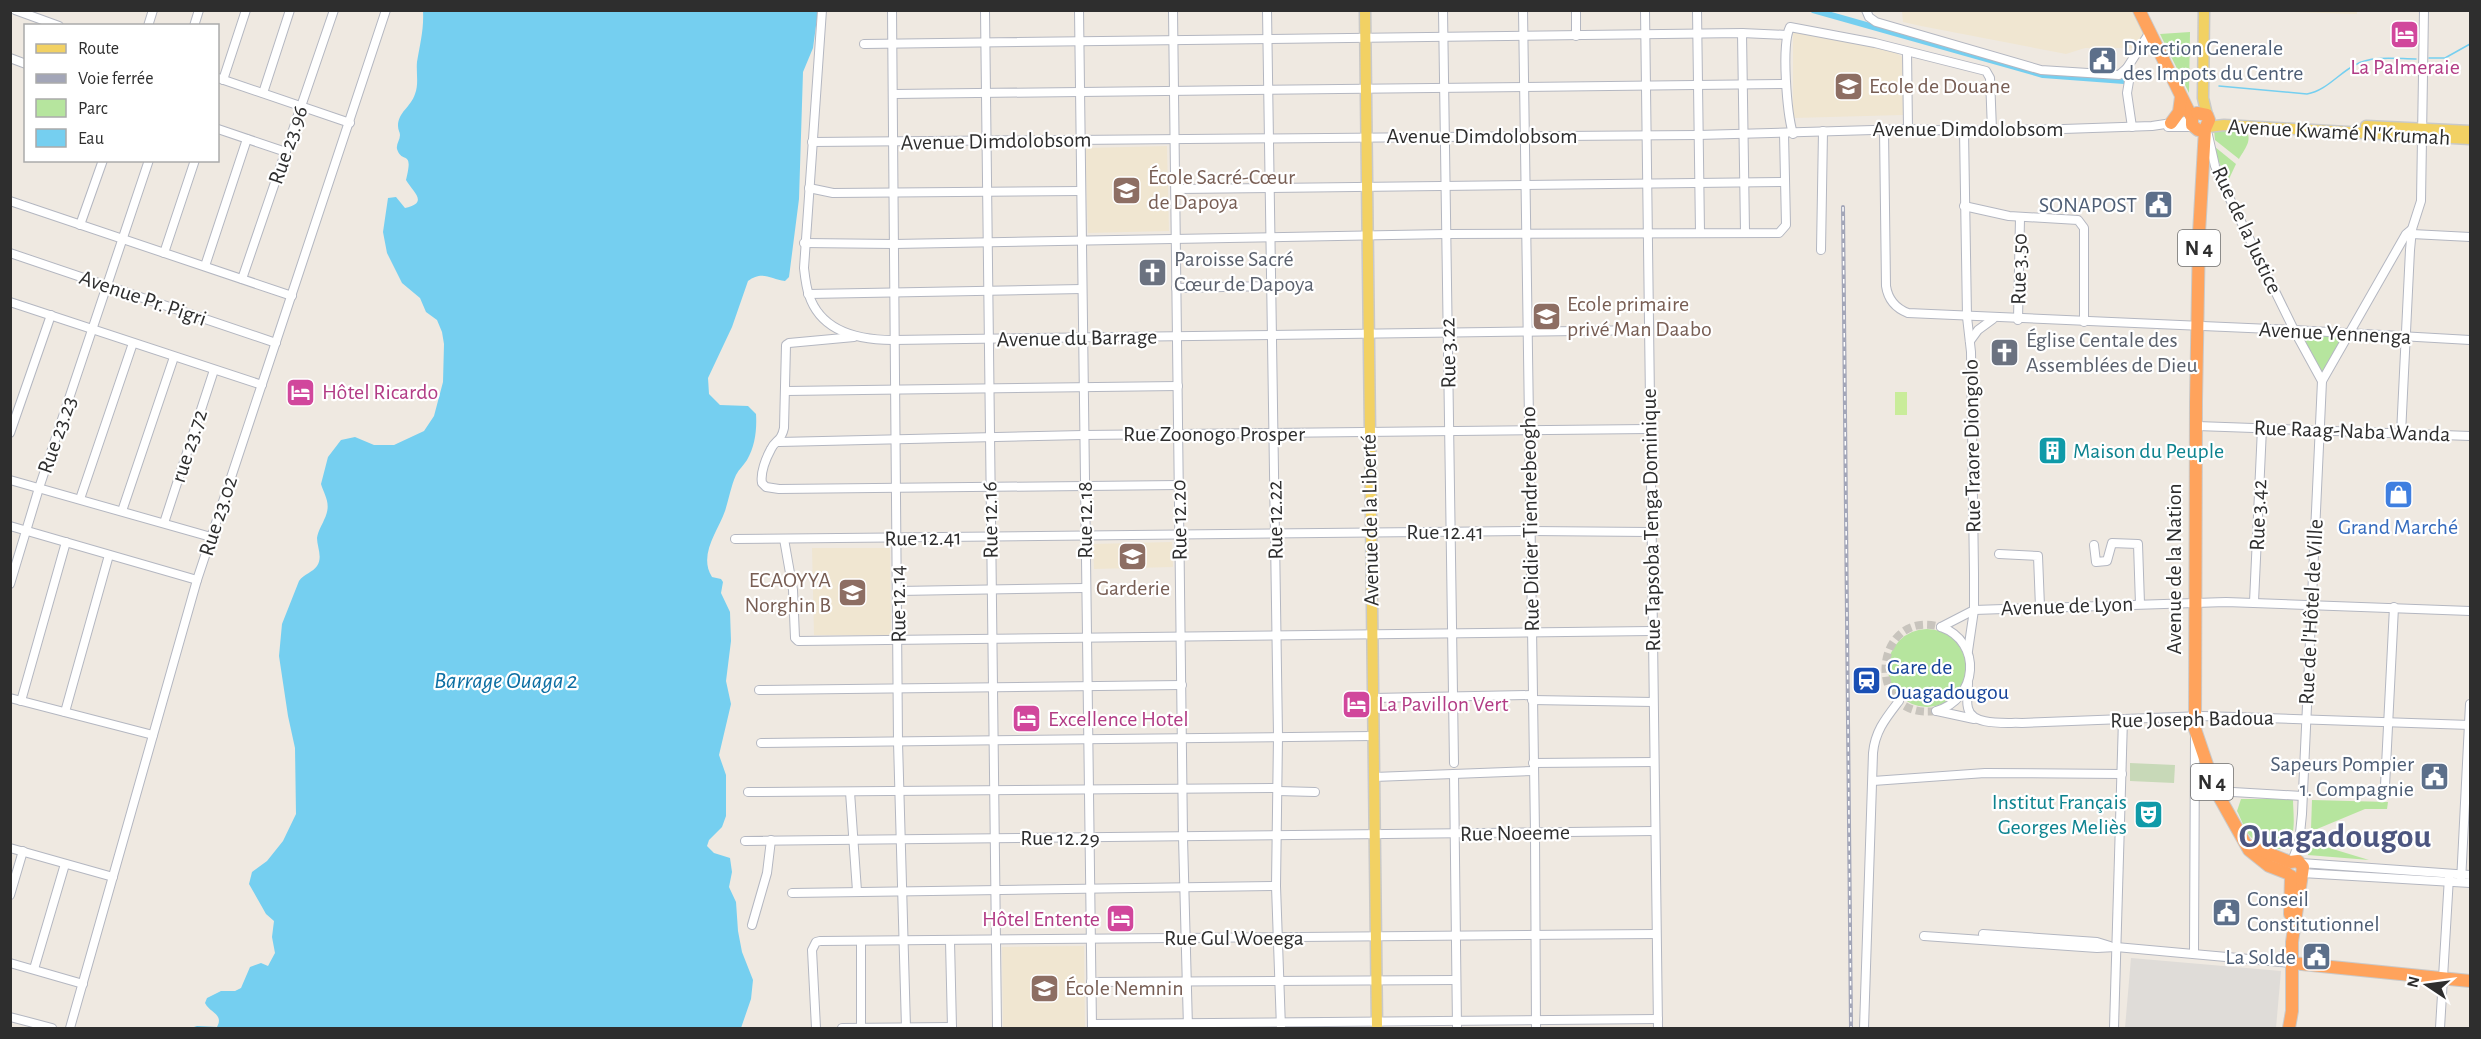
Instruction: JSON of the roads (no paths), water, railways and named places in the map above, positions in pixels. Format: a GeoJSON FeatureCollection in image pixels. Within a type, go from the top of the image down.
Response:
{"type":"FeatureCollection","features":[{"type":"Feature","properties":{"kind":"highway"},"geometry":{"type":"LineString","coordinates":[[2139,10],[2180,93],[2200,121]]}},
{"type":"Feature","properties":{"kind":"highway"},"geometry":{"type":"LineString","coordinates":[[2171,123],[2179,112],[2180,93]]}},
{"type":"Feature","properties":{"kind":"highway","name":"Avenue de la Nation"},"geometry":{"type":"LineString","coordinates":[[2195,716],[2199,233],[2204,170],[2200,121]]}},
{"type":"Feature","properties":{"kind":"highway","name":"N 4"},"geometry":{"type":"LineString","coordinates":[[2195,716],[2199,747],[2216,791],[2244,842],[2256,857],[2272,867],[2290,896],[2292,942]]}},
{"type":"Feature","properties":{"kind":"highway"},"geometry":{"type":"LineString","coordinates":[[2244,842],[2295,868]]}},
{"type":"Feature","properties":{"kind":"highway"},"geometry":{"type":"LineString","coordinates":[[2272,867],[2295,868]]}},
{"type":"Feature","properties":{"kind":"highway"},"geometry":{"type":"LineString","coordinates":[[2290,896],[2295,868]]}},
{"type":"Feature","properties":{"kind":"highway","name":"N 4"},"geometry":{"type":"LineString","coordinates":[[2289,1029],[2292,1011],[2295,868]]}},
{"type":"Feature","properties":{"kind":"highway"},"geometry":{"type":"LineString","coordinates":[[2292,963],[2470,981]]}},
{"type":"Feature","properties":{"kind":"main road","name":"Avenue de la Liberté"},"geometry":{"type":"LineString","coordinates":[[1365,10],[1365,187],[1377,1025]]}},
{"type":"Feature","properties":{"kind":"main road"},"geometry":{"type":"LineString","coordinates":[[2196,10],[2196,102],[2200,121]]}},
{"type":"Feature","properties":{"kind":"main road"},"geometry":{"type":"LineString","coordinates":[[2200,121],[2204,98],[2204,10]]}},
{"type":"Feature","properties":{"kind":"main road","name":"Avenue Kwamé N'Krumah"},"geometry":{"type":"LineString","coordinates":[[2200,121],[2224,125],[2422,132],[2470,131]]}},
{"type":"Feature","properties":{"kind":"main road","name":"Avenue Kwamé N'Krumah"},"geometry":{"type":"LineString","coordinates":[[2422,132],[2470,139]]}},
{"type":"Feature","properties":{"kind":"street"},"geometry":{"type":"LineString","coordinates":[[15,10],[53,24]]}},
{"type":"Feature","properties":{"kind":"street"},"geometry":{"type":"LineString","coordinates":[[246,10],[220,79],[350,123]]}},
{"type":"Feature","properties":{"kind":"street"},"geometry":{"type":"LineString","coordinates":[[262,93],[291,10]]}},
{"type":"Feature","properties":{"kind":"street","name":"Rue 23.96"},"geometry":{"type":"LineString","coordinates":[[242,279],[334,10]]}},
{"type":"Feature","properties":{"kind":"street","name":"Rue 23.02"},"geometry":{"type":"LineString","coordinates":[[70,1029],[197,580],[386,10]]}},
{"type":"Feature","properties":{"kind":"street","name":"Avenue du Barrage"},"geometry":{"type":"LineString","coordinates":[[822,10],[804,268],[808,294],[817,309],[840,330],[854,337],[867,340],[893,340],[1648,330]]}},
{"type":"Feature","properties":{"kind":"street","name":"Rue 12.14"},"geometry":{"type":"LineString","coordinates":[[892,10],[895,142],[893,340],[898,591],[898,742],[906,1028]]}},
{"type":"Feature","properties":{"kind":"street","name":"Rue 12.16"},"geometry":{"type":"LineString","coordinates":[[985,10],[985,142],[989,291],[988,437],[994,688],[997,1029]]}},
{"type":"Feature","properties":{"kind":"street","name":"Rue 12.18"},"geometry":{"type":"LineString","coordinates":[[1079,10],[1092,1026]]}},
{"type":"Feature","properties":{"kind":"street","name":"Rue 12.20"},"geometry":{"type":"LineString","coordinates":[[1173,10],[1183,837],[1188,1026]]}},
{"type":"Feature","properties":{"kind":"street","name":"Rue 12.22"},"geometry":{"type":"LineString","coordinates":[[1267,10],[1278,736],[1276,886],[1280,1026]]}},
{"type":"Feature","properties":{"kind":"street","name":"Rue 3.22"},"geometry":{"type":"LineString","coordinates":[[1443,10],[1443,136],[1454,763]]}},
{"type":"Feature","properties":{"kind":"street","name":"Rue Didier Tiendrebeogho"},"geometry":{"type":"LineString","coordinates":[[1523,10],[1536,1025]]}},
{"type":"Feature","properties":{"kind":"street"},"geometry":{"type":"LineString","coordinates":[[1576,10],[1576,36]]}},
{"type":"Feature","properties":{"kind":"street","name":"Rue Tapsoba Tenga Dominique"},"geometry":{"type":"LineString","coordinates":[[1645,10],[1658,1024]]}},
{"type":"Feature","properties":{"kind":"street"},"geometry":{"type":"LineString","coordinates":[[1697,10],[1700,233]]}},
{"type":"Feature","properties":{"kind":"street"},"geometry":{"type":"LineString","coordinates":[[1866,10],[1869,17],[1876,22],[2041,70],[2119,75],[2127,68],[2150,32]]}},
{"type":"Feature","properties":{"kind":"street"},"geometry":{"type":"LineString","coordinates":[[2402,434],[2412,231],[2421,201],[2424,10]]}},
{"type":"Feature","properties":{"kind":"street"},"geometry":{"type":"LineString","coordinates":[[864,44],[1697,36],[1789,31],[1875,43],[1983,70],[1990,78],[1992,130]]}},
{"type":"Feature","properties":{"kind":"street"},"geometry":{"type":"LineString","coordinates":[[804,243],[1446,234],[1779,233],[1786,225],[1785,182],[1789,133],[1786,84],[1789,31]]}},
{"type":"Feature","properties":{"kind":"street"},"geometry":{"type":"LineString","coordinates":[[1742,33],[1745,232]]}},
{"type":"Feature","properties":{"kind":"street"},"geometry":{"type":"LineString","coordinates":[[1907,52],[1908,129]]}},
{"type":"Feature","properties":{"kind":"street"},"geometry":{"type":"LineString","coordinates":[[2127,68],[2129,81],[2127,93],[2132,127]]}},
{"type":"Feature","properties":{"kind":"street"},"geometry":{"type":"LineString","coordinates":[[894,94],[1786,84]]}},
{"type":"Feature","properties":{"kind":"street","name":"Avenue Dimdolobsom"},"geometry":{"type":"LineString","coordinates":[[812,142],[1174,141],[1443,136],[1698,135],[1908,129],[1964,131],[2132,127],[2200,121]]}},
{"type":"Feature","properties":{"kind":"street","name":"Avenue Dimdolobsom"},"geometry":{"type":"LineString","coordinates":[[2152,126],[2200,121]]}},
{"type":"Feature","properties":{"kind":"street","name":"Rue de la Justice"},"geometry":{"type":"LineString","coordinates":[[2200,121],[2215,166],[2294,330],[2322,381]]}},
{"type":"Feature","properties":{"kind":"street"},"geometry":{"type":"LineString","coordinates":[[219,129],[286,152]]}},
{"type":"Feature","properties":{"kind":"street","name":"Avenue Yennenga"},"geometry":{"type":"LineString","coordinates":[[1884,130],[1887,293],[1895,306],[1908,314],[2294,330],[2470,340]]}},
{"type":"Feature","properties":{"kind":"street"},"geometry":{"type":"LineString","coordinates":[[1821,250],[1823,131]]}},
{"type":"Feature","properties":{"kind":"street","name":"Rue Traore Diongolo"},"geometry":{"type":"LineString","coordinates":[[1964,131],[1966,317],[1970,341],[1974,609]]}},
{"type":"Feature","properties":{"kind":"street"},"geometry":{"type":"LineString","coordinates":[[205,266],[247,139]]}},
{"type":"Feature","properties":{"kind":"street"},"geometry":{"type":"LineString","coordinates":[[80,225],[102,162]]}},
{"type":"Feature","properties":{"kind":"street","name":"Rue 23.23"},"geometry":{"type":"LineString","coordinates":[[10,584],[39,488],[148,162]]}},
{"type":"Feature","properties":{"kind":"street"},"geometry":{"type":"LineString","coordinates":[[164,253],[194,162]]}},
{"type":"Feature","properties":{"kind":"street"},"geometry":{"type":"LineString","coordinates":[[1176,189],[1785,182]]}},
{"type":"Feature","properties":{"kind":"street"},"geometry":{"type":"LineString","coordinates":[[809,188],[833,193],[1081,191]]}},
{"type":"Feature","properties":{"kind":"street"},"geometry":{"type":"LineString","coordinates":[[10,201],[292,296]]}},
{"type":"Feature","properties":{"kind":"street"},"geometry":{"type":"LineString","coordinates":[[1964,206],[2020,218],[2072,218],[2082,224],[2084,228],[2084,322]]}},
{"type":"Feature","properties":{"kind":"street","name":"Rue 3.50"},"geometry":{"type":"LineString","coordinates":[[2018,320],[2020,218]]}},
{"type":"Feature","properties":{"kind":"street"},"geometry":{"type":"LineString","coordinates":[[2322,381],[2406,234],[2412,231],[2470,237]]}},
{"type":"Feature","properties":{"kind":"street","name":"Avenue Pr. Pigri"},"geometry":{"type":"LineString","coordinates":[[10,253],[276,343]]}},
{"type":"Feature","properties":{"kind":"street"},"geometry":{"type":"LineString","coordinates":[[1176,288],[1271,286]]}},
{"type":"Feature","properties":{"kind":"street"},"geometry":{"type":"LineString","coordinates":[[808,294],[1082,289]]}},
{"type":"Feature","properties":{"kind":"street"},"geometry":{"type":"LineString","coordinates":[[10,302],[262,386]]}},
{"type":"Feature","properties":{"kind":"street"},"geometry":{"type":"LineString","coordinates":[[10,433],[51,315]]}},
{"type":"Feature","properties":{"kind":"street"},"geometry":{"type":"LineString","coordinates":[[1970,341],[1978,330],[1994,318]]}},
{"type":"Feature","properties":{"kind":"street"},"geometry":{"type":"LineString","coordinates":[[854,337],[789,343],[785,348],[784,428],[779,442],[773,445],[762,471],[762,483],[766,487],[779,489],[1179,485]]}},
{"type":"Feature","properties":{"kind":"street"},"geometry":{"type":"LineString","coordinates":[[80,499],[133,343]]}},
{"type":"Feature","properties":{"kind":"street"},"geometry":{"type":"LineString","coordinates":[[122,511],[174,357]]}},
{"type":"Feature","properties":{"kind":"street","name":"rue 23.72"},"geometry":{"type":"LineString","coordinates":[[164,523],[214,370]]}},
{"type":"Feature","properties":{"kind":"street","name":"Rue de l'Hôtel de Ville"},"geometry":{"type":"LineString","coordinates":[[2295,868],[2302,796],[2322,381]]}},
{"type":"Feature","properties":{"kind":"street"},"geometry":{"type":"LineString","coordinates":[[786,391],[1178,386]]}},
{"type":"Feature","properties":{"kind":"street","name":"Rue Raag-Naba Wanda"},"geometry":{"type":"LineString","coordinates":[[2197,426],[2470,436]]}},
{"type":"Feature","properties":{"kind":"street","name":"Rue 3.42"},"geometry":{"type":"LineString","coordinates":[[2254,602],[2262,428]]}},
{"type":"Feature","properties":{"kind":"street","name":"Rue Zoonogo Prosper"},"geometry":{"type":"LineString","coordinates":[[779,442],[1083,435],[1649,429]]}},
{"type":"Feature","properties":{"kind":"street"},"geometry":{"type":"LineString","coordinates":[[10,480],[211,537]]}},
{"type":"Feature","properties":{"kind":"street"},"geometry":{"type":"LineString","coordinates":[[10,526],[197,580]]}},
{"type":"Feature","properties":{"kind":"street","name":"Rue 12.41"},"geometry":{"type":"LineString","coordinates":[[735,539],[1179,536],[1371,532],[1650,532]]}},
{"type":"Feature","properties":{"kind":"street"},"geometry":{"type":"LineString","coordinates":[[784,539],[793,590],[796,640],[1652,631]]}},
{"type":"Feature","properties":{"kind":"street"},"geometry":{"type":"LineString","coordinates":[[21,700],[66,542]]}},
{"type":"Feature","properties":{"kind":"street"},"geometry":{"type":"LineString","coordinates":[[2094,545],[2096,562],[2107,561],[2112,543],[2138,544],[2140,604]]}},
{"type":"Feature","properties":{"kind":"street"},"geometry":{"type":"LineString","coordinates":[[1999,554],[2038,556],[2040,607]]}},
{"type":"Feature","properties":{"kind":"street"},"geometry":{"type":"LineString","coordinates":[[65,712],[109,555]]}},
{"type":"Feature","properties":{"kind":"street"},"geometry":{"type":"LineString","coordinates":[[898,591],[1085,588]]}},
{"type":"Feature","properties":{"kind":"street","name":"Avenue de Lyon"},"geometry":{"type":"LineString","coordinates":[[1968,683],[1971,667],[1968,651],[1974,609],[2254,602],[2470,611]]}},
{"type":"Feature","properties":{"kind":"street"},"geometry":{"type":"LineString","coordinates":[[2385,786],[2394,607]]}},
{"type":"Feature","properties":{"kind":"street"},"geometry":{"type":"LineString","coordinates":[[1968,651],[1955,634],[1941,627],[1974,609]]}},
{"type":"Feature","properties":{"kind":"street"},"geometry":{"type":"LineString","coordinates":[[1968,683],[1956,701],[1936,711],[1981,720]]}},
{"type":"Feature","properties":{"kind":"street"},"geometry":{"type":"LineString","coordinates":[[1968,683],[1967,707],[1970,714],[1981,720]]}},
{"type":"Feature","properties":{"kind":"street"},"geometry":{"type":"LineString","coordinates":[[759,690],[1086,688],[1182,685]]}},
{"type":"Feature","properties":{"kind":"street"},"geometry":{"type":"LineString","coordinates":[[1373,698],[1453,696],[1653,702]]}},
{"type":"Feature","properties":{"kind":"street"},"geometry":{"type":"LineString","coordinates":[[10,698],[153,735]]}},
{"type":"Feature","properties":{"kind":"street"},"geometry":{"type":"LineString","coordinates":[[1863,1029],[1874,739],[1885,719],[1899,701]]}},
{"type":"Feature","properties":{"kind":"street"},"geometry":{"type":"LineString","coordinates":[[2470,704],[2464,877],[2470,883]]}},
{"type":"Feature","properties":{"kind":"street","name":"Rue Joseph Badoua"},"geometry":{"type":"LineString","coordinates":[[1981,720],[2022,723],[2195,716],[2470,725]]}},
{"type":"Feature","properties":{"kind":"street"},"geometry":{"type":"LineString","coordinates":[[2114,1029],[2123,719]]}},
{"type":"Feature","properties":{"kind":"street"},"geometry":{"type":"LineString","coordinates":[[2194,954],[2195,729]]}},
{"type":"Feature","properties":{"kind":"street"},"geometry":{"type":"LineString","coordinates":[[760,743],[1373,736]]}},
{"type":"Feature","properties":{"kind":"street"},"geometry":{"type":"LineString","coordinates":[[1374,777],[1654,762]]}},
{"type":"Feature","properties":{"kind":"street"},"geometry":{"type":"LineString","coordinates":[[1873,781],[1985,773],[2121,774]]}},
{"type":"Feature","properties":{"kind":"street"},"geometry":{"type":"LineString","coordinates":[[1454,774],[1457,1024]]}},
{"type":"Feature","properties":{"kind":"street"},"geometry":{"type":"LineString","coordinates":[[748,792],[1183,789],[1316,792]]}},
{"type":"Feature","properties":{"kind":"street"},"geometry":{"type":"LineString","coordinates":[[2216,791],[2302,796]]}},
{"type":"Feature","properties":{"kind":"street"},"geometry":{"type":"LineString","coordinates":[[850,792],[857,891]]}},
{"type":"Feature","properties":{"kind":"street","name":"Rue Noeeme"},"geometry":{"type":"LineString","coordinates":[[1374,836],[1655,831]]}},
{"type":"Feature","properties":{"kind":"street","name":"Rue 12.29"},"geometry":{"type":"LineString","coordinates":[[746,841],[1374,836]]}},
{"type":"Feature","properties":{"kind":"street"},"geometry":{"type":"LineString","coordinates":[[752,925],[767,873],[771,840]]}},
{"type":"Feature","properties":{"kind":"street"},"geometry":{"type":"LineString","coordinates":[[10,848],[113,877]]}},
{"type":"Feature","properties":{"kind":"street"},"geometry":{"type":"LineString","coordinates":[[10,895],[23,851]]}},
{"type":"Feature","properties":{"kind":"street"},"geometry":{"type":"LineString","coordinates":[[34,969],[65,864]]}},
{"type":"Feature","properties":{"kind":"street"},"geometry":{"type":"LineString","coordinates":[[2295,868],[2464,877]]}},
{"type":"Feature","properties":{"kind":"street"},"geometry":{"type":"LineString","coordinates":[[2440,1029],[2449,878]]}},
{"type":"Feature","properties":{"kind":"street"},"geometry":{"type":"LineString","coordinates":[[792,893],[1276,886]]}},
{"type":"Feature","properties":{"kind":"street"},"geometry":{"type":"LineString","coordinates":[[2116,948],[2097,942],[1924,931],[1924,936],[2116,948],[2292,963]]}},
{"type":"Feature","properties":{"kind":"street","name":"Rue Gul Woeega"},"geometry":{"type":"LineString","coordinates":[[816,1029],[813,945],[820,941],[861,943],[1090,938],[1656,934]]}},
{"type":"Feature","properties":{"kind":"street"},"geometry":{"type":"LineString","coordinates":[[842,1029],[952,1028],[950,941]]}},
{"type":"Feature","properties":{"kind":"street"},"geometry":{"type":"LineString","coordinates":[[861,943],[861,1028]]}},
{"type":"Feature","properties":{"kind":"street"},"geometry":{"type":"LineString","coordinates":[[10,963],[83,984]]}},
{"type":"Feature","properties":{"kind":"street"},"geometry":{"type":"LineString","coordinates":[[1091,982],[1456,980]]}},
{"type":"Feature","properties":{"kind":"street"},"geometry":{"type":"LineString","coordinates":[[10,1017],[52,1029]]}},
{"type":"Feature","properties":{"kind":"street"},"geometry":{"type":"LineString","coordinates":[[1092,1026],[1658,1024]]}},
{"type":"Feature","properties":{"kind":"water","name":"Barrage Ouaga 2"},"geometry":{"type":"Polygon","coordinates":[[[423,11],[818,11],[813,48],[803,72],[799,199],[789,277],[785,281],[758,276],[748,281],[732,327],[708,378],[709,394],[720,405],[748,406],[756,414],[754,444],[747,460],[734,479],[707,560],[712,577],[721,579],[723,582],[721,593],[730,612],[731,641],[726,681],[731,704],[719,755],[726,775],[726,816],[722,827],[709,840],[707,846],[714,853],[730,858],[732,872],[729,887],[736,902],[742,952],[753,980],[751,999],[741,1028],[191,1028],[217,1027],[218,1016],[205,1003],[207,998],[221,991],[235,991],[241,988],[250,967],[261,963],[268,966],[275,953],[272,937],[274,921],[266,914],[249,884],[252,872],[267,861],[283,841],[296,814],[295,748],[279,656],[282,624],[299,581],[319,563],[317,538],[328,505],[321,484],[328,457],[341,440],[355,437],[374,445],[394,445],[424,431],[434,416],[443,382],[442,332],[437,320],[426,312],[420,298],[402,283],[387,253],[383,232],[388,198],[396,197],[405,208],[417,203],[418,200],[406,180],[408,160],[399,154],[397,147],[400,135],[399,121],[416,90],[423,11]]]}},
{"type":"Feature","properties":{"kind":"waterway"},"geometry":{"type":"LineString","coordinates":[[1813,10],[2043,75],[2124,81]]}},
{"type":"Feature","properties":{"kind":"waterway"},"geometry":{"type":"LineString","coordinates":[[2429,58],[2445,58],[2470,44]]}},
{"type":"Feature","properties":{"kind":"waterway"},"geometry":{"type":"LineString","coordinates":[[2219,86],[2307,94],[2326,86],[2349,68],[2362,62],[2385,58],[2416,59]]}},
{"type":"Feature","properties":{"kind":"tunnel"},"geometry":{"type":"LineString","coordinates":[[1936,711],[1912,709],[1896,699],[1888,684],[1886,665],[1890,647],[1901,633],[1918,625],[1941,627]]}},
{"type":"Feature","properties":{"kind":"railway"},"geometry":{"type":"LineString","coordinates":[[1843,207],[1851,1028]]}},
{"type":"Feature","properties":{"kind":"place","name":"La Palmeraie"},"geometry":{"type":"Point","coordinates":[2405,35]}},
{"type":"Feature","properties":{"kind":"place","name":"Direction Generale des Impots du Centre"},"geometry":{"type":"Point","coordinates":[2102,61]}},
{"type":"Feature","properties":{"kind":"place","name":"Ecole de Douane"},"geometry":{"type":"Point","coordinates":[1848,86]}},
{"type":"Feature","properties":{"kind":"place","name":"École Sacré-Cœur de Dapoya"},"geometry":{"type":"Point","coordinates":[1127,190]}},
{"type":"Feature","properties":{"kind":"place","name":"SONAPOST"},"geometry":{"type":"Point","coordinates":[2158,205]}},
{"type":"Feature","properties":{"kind":"place","name":"Paroisse Sacré Cœur de Dapoya"},"geometry":{"type":"Point","coordinates":[1153,272]}},
{"type":"Feature","properties":{"kind":"place","name":"Ecole primaire privé Man Daabo"},"geometry":{"type":"Point","coordinates":[1546,317]}},
{"type":"Feature","properties":{"kind":"place","name":"Église Centale des Assemblées de Dieu"},"geometry":{"type":"Point","coordinates":[2005,353]}},
{"type":"Feature","properties":{"kind":"place","name":"Hôtel Ricardo"},"geometry":{"type":"Point","coordinates":[301,392]}},
{"type":"Feature","properties":{"kind":"place","name":"Maison du Peuple"},"geometry":{"type":"Point","coordinates":[2052,451]}},
{"type":"Feature","properties":{"kind":"place","name":"Grand Marché"},"geometry":{"type":"Point","coordinates":[2398,495]}},
{"type":"Feature","properties":{"kind":"place","name":"Garderie"},"geometry":{"type":"Point","coordinates":[1133,556]}},
{"type":"Feature","properties":{"kind":"place","name":"ECAOYYA Norghin B"},"geometry":{"type":"Point","coordinates":[852,593]}},
{"type":"Feature","properties":{"kind":"place","name":"Gare de Ouagadougou"},"geometry":{"type":"Point","coordinates":[1866,680]}},
{"type":"Feature","properties":{"kind":"place","name":"La Pavillon Vert"},"geometry":{"type":"Point","coordinates":[1357,704]}},
{"type":"Feature","properties":{"kind":"place","name":"Excellence Hotel"},"geometry":{"type":"Point","coordinates":[1027,719]}},
{"type":"Feature","properties":{"kind":"place","name":"Sapeurs Pompier 1. Compagnie"},"geometry":{"type":"Point","coordinates":[2435,777]}},
{"type":"Feature","properties":{"kind":"place","name":"Institut Français Georges Meliès"},"geometry":{"type":"Point","coordinates":[2148,815]}},
{"type":"Feature","properties":{"kind":"place","name":"Conseil Constitutionnel"},"geometry":{"type":"Point","coordinates":[2226,912]}},
{"type":"Feature","properties":{"kind":"place","name":"Hôtel Entente"},"geometry":{"type":"Point","coordinates":[1121,919]}},
{"type":"Feature","properties":{"kind":"place","name":"La Solde"},"geometry":{"type":"Point","coordinates":[2317,957]}},
{"type":"Feature","properties":{"kind":"place","name":"École Nemnin"},"geometry":{"type":"Point","coordinates":[1044,988]}},
{"type":"Feature","properties":{"kind":"district","name":"Ouagadougou"},"geometry":{"type":"Point","coordinates":[2335,837]}}]}
